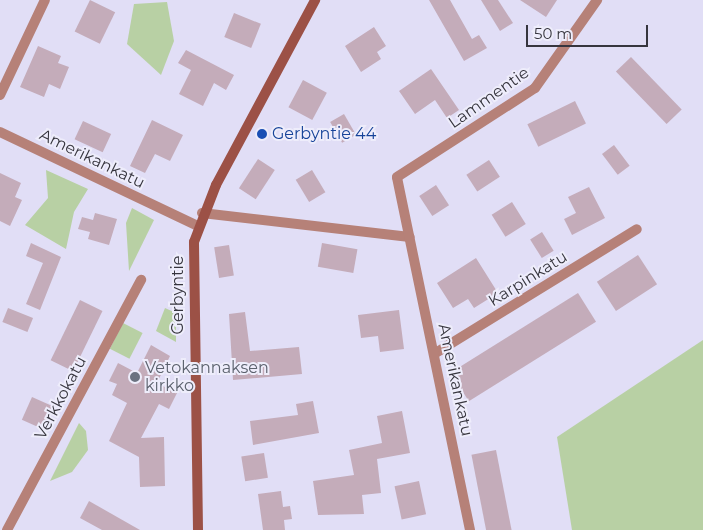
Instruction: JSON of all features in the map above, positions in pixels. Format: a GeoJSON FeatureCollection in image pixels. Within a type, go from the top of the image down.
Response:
{"type":"FeatureCollection","features":[{"type":"Feature","properties":{"kind":"main road","name":"Gerbyntie"},"geometry":{"type":"LineString","coordinates":[[198,530],[191,265],[198,226],[202,213],[315,0]]}},
{"type":"Feature","properties":{"kind":"street"},"geometry":{"type":"LineString","coordinates":[[0,95],[45,0]]}},
{"type":"Feature","properties":{"kind":"street","name":"Lammentie"},"geometry":{"type":"LineString","coordinates":[[397,176],[534,88],[596,0]]}},
{"type":"Feature","properties":{"kind":"street","name":"Amerikankatu"},"geometry":{"type":"LineString","coordinates":[[0,132],[198,226]]}},
{"type":"Feature","properties":{"kind":"street","name":"Amerikankatu"},"geometry":{"type":"LineString","coordinates":[[397,176],[470,530]]}},
{"type":"Feature","properties":{"kind":"street"},"geometry":{"type":"LineString","coordinates":[[202,213],[410,237]]}},
{"type":"Feature","properties":{"kind":"street","name":"Karpinkatu"},"geometry":{"type":"LineString","coordinates":[[434,354],[637,229]]}},
{"type":"Feature","properties":{"kind":"street","name":"Verkkokatu"},"geometry":{"type":"LineString","coordinates":[[7,530],[141,280]]}},
{"type":"Feature","properties":{"kind":"green space"},"geometry":{"type":"Polygon","coordinates":[[[167,2],[174,41],[161,75],[127,44],[134,4],[167,2]]]}},
{"type":"Feature","properties":{"kind":"green space"},"geometry":{"type":"Polygon","coordinates":[[[46,170],[88,189],[74,212],[66,249],[25,225],[48,198],[46,170]]]}},
{"type":"Feature","properties":{"kind":"green space"},"geometry":{"type":"Polygon","coordinates":[[[132,208],[154,220],[129,271],[126,223],[132,208]]]}},
{"type":"Feature","properties":{"kind":"green space"},"geometry":{"type":"Polygon","coordinates":[[[165,308],[176,313],[176,342],[156,331],[165,308]]]}},
{"type":"Feature","properties":{"kind":"green space"},"geometry":{"type":"Polygon","coordinates":[[[123,323],[143,333],[129,359],[110,349],[123,323]]]}},
{"type":"Feature","properties":{"kind":"green space"},"geometry":{"type":"Polygon","coordinates":[[[703,340],[703,530],[572,530],[557,437],[703,340]]]}},
{"type":"Feature","properties":{"kind":"green space"},"geometry":{"type":"Polygon","coordinates":[[[79,423],[86,431],[88,450],[72,472],[50,481],[79,423]]]}},
{"type":"Feature","properties":{"kind":"building"},"geometry":{"type":"Polygon","coordinates":[[[90,0],[115,12],[100,44],[75,31],[90,0]]]}},
{"type":"Feature","properties":{"kind":"building"},"geometry":{"type":"Polygon","coordinates":[[[429,0],[450,0],[472,39],[479,35],[487,48],[464,61],[429,0]]]}},
{"type":"Feature","properties":{"kind":"building"},"geometry":{"type":"Polygon","coordinates":[[[481,0],[498,0],[513,23],[500,31],[481,0]]]}},
{"type":"Feature","properties":{"kind":"building"},"geometry":{"type":"Polygon","coordinates":[[[520,0],[557,0],[546,17],[520,0]]]}},
{"type":"Feature","properties":{"kind":"building"},"geometry":{"type":"Polygon","coordinates":[[[234,13],[261,24],[251,48],[224,37],[234,13]]]}},
{"type":"Feature","properties":{"kind":"building"},"geometry":{"type":"Polygon","coordinates":[[[374,27],[386,46],[377,52],[381,59],[361,72],[345,46],[374,27]]]}},
{"type":"Feature","properties":{"kind":"building"},"geometry":{"type":"Polygon","coordinates":[[[38,46],[61,56],[58,63],[69,67],[60,89],[49,84],[44,97],[20,87],[38,46]]]}},
{"type":"Feature","properties":{"kind":"building"},"geometry":{"type":"Polygon","coordinates":[[[186,50],[234,75],[226,90],[214,83],[203,106],[179,94],[191,70],[178,63],[186,50]]]}},
{"type":"Feature","properties":{"kind":"building"},"geometry":{"type":"Polygon","coordinates":[[[631,57],[682,110],[667,124],[616,72],[631,57]]]}},
{"type":"Feature","properties":{"kind":"building"},"geometry":{"type":"Polygon","coordinates":[[[431,69],[459,110],[447,118],[435,100],[415,114],[399,91],[431,69]]]}},
{"type":"Feature","properties":{"kind":"building"},"geometry":{"type":"Polygon","coordinates":[[[303,80],[327,93],[312,120],[288,107],[303,80]]]}},
{"type":"Feature","properties":{"kind":"building"},"geometry":{"type":"Polygon","coordinates":[[[575,101],[586,123],[538,147],[527,124],[575,101]]]}},
{"type":"Feature","properties":{"kind":"building"},"geometry":{"type":"Polygon","coordinates":[[[344,114],[356,135],[342,143],[330,122],[344,114]]]}},
{"type":"Feature","properties":{"kind":"building"},"geometry":{"type":"Polygon","coordinates":[[[152,120],[183,135],[170,161],[155,154],[145,173],[130,166],[152,120]]]}},
{"type":"Feature","properties":{"kind":"building"},"geometry":{"type":"Polygon","coordinates":[[[83,121],[111,134],[103,152],[75,139],[83,121]]]}},
{"type":"Feature","properties":{"kind":"building"},"geometry":{"type":"Polygon","coordinates":[[[614,145],[630,166],[618,175],[602,154],[614,145]]]}},
{"type":"Feature","properties":{"kind":"building"},"geometry":{"type":"Polygon","coordinates":[[[258,159],[275,170],[256,199],[239,188],[258,159]]]}},
{"type":"Feature","properties":{"kind":"building"},"geometry":{"type":"Polygon","coordinates":[[[489,160],[500,177],[477,191],[466,175],[489,160]]]}},
{"type":"Feature","properties":{"kind":"building"},"geometry":{"type":"Polygon","coordinates":[[[312,170],[325,192],[309,202],[296,180],[312,170]]]}},
{"type":"Feature","properties":{"kind":"building"},"geometry":{"type":"Polygon","coordinates":[[[0,173],[21,183],[15,197],[22,200],[10,226],[0,221],[0,173]]]}},
{"type":"Feature","properties":{"kind":"building"},"geometry":{"type":"Polygon","coordinates":[[[436,185],[449,205],[432,216],[419,196],[436,185]]]}},
{"type":"Feature","properties":{"kind":"building"},"geometry":{"type":"Polygon","coordinates":[[[589,187],[605,218],[572,235],[564,219],[576,213],[568,197],[589,187]]]}},
{"type":"Feature","properties":{"kind":"building"},"geometry":{"type":"Polygon","coordinates":[[[512,202],[526,224],[505,237],[492,215],[512,202]]]}},
{"type":"Feature","properties":{"kind":"building"},"geometry":{"type":"Polygon","coordinates":[[[95,213],[117,219],[109,245],[88,239],[90,232],[78,229],[82,217],[93,220],[95,213]]]}},
{"type":"Feature","properties":{"kind":"building"},"geometry":{"type":"Polygon","coordinates":[[[542,232],[554,251],[542,258],[530,239],[542,232]]]}},
{"type":"Feature","properties":{"kind":"building"},"geometry":{"type":"Polygon","coordinates":[[[31,243],[61,257],[40,310],[26,304],[43,263],[26,256],[31,243]]]}},
{"type":"Feature","properties":{"kind":"building"},"geometry":{"type":"Polygon","coordinates":[[[322,243],[357,249],[353,273],[318,267],[322,243]]]}},
{"type":"Feature","properties":{"kind":"building"},"geometry":{"type":"Polygon","coordinates":[[[229,245],[234,276],[219,278],[214,247],[229,245]]]}},
{"type":"Feature","properties":{"kind":"building"},"geometry":{"type":"Polygon","coordinates":[[[638,255],[657,284],[616,311],[597,282],[638,255]]]}},
{"type":"Feature","properties":{"kind":"building"},"geometry":{"type":"Polygon","coordinates":[[[476,258],[498,293],[474,308],[468,299],[453,308],[437,283],[476,258]]]}},
{"type":"Feature","properties":{"kind":"building"},"geometry":{"type":"Polygon","coordinates":[[[578,293],[596,322],[469,401],[451,372],[578,293]]]}},
{"type":"Feature","properties":{"kind":"building"},"geometry":{"type":"Polygon","coordinates":[[[80,300],[102,311],[73,371],[51,360],[80,300]]]}},
{"type":"Feature","properties":{"kind":"building"},"geometry":{"type":"Polygon","coordinates":[[[8,308],[33,318],[27,332],[2,322],[8,308]]]}},
{"type":"Feature","properties":{"kind":"building"},"geometry":{"type":"Polygon","coordinates":[[[399,310],[404,349],[380,352],[378,336],[361,338],[358,315],[399,310]]]}},
{"type":"Feature","properties":{"kind":"building"},"geometry":{"type":"Polygon","coordinates":[[[245,312],[250,351],[299,347],[302,374],[233,380],[229,314],[245,312]]]}},
{"type":"Feature","properties":{"kind":"building"},"geometry":{"type":"Polygon","coordinates":[[[151,345],[170,356],[157,383],[177,393],[169,409],[159,404],[141,438],[164,437],[165,486],[140,487],[139,457],[109,441],[127,403],[112,395],[117,384],[109,381],[118,363],[137,373],[151,345]]]}},
{"type":"Feature","properties":{"kind":"building"},"geometry":{"type":"Polygon","coordinates":[[[32,397],[54,407],[44,430],[22,420],[32,397]]]}},
{"type":"Feature","properties":{"kind":"building"},"geometry":{"type":"Polygon","coordinates":[[[313,401],[319,433],[253,445],[250,421],[298,415],[296,404],[313,401]]]}},
{"type":"Feature","properties":{"kind":"building"},"geometry":{"type":"Polygon","coordinates":[[[402,411],[410,453],[377,459],[381,493],[362,495],[364,514],[318,515],[313,481],[354,475],[349,450],[382,443],[377,416],[402,411]]]}},
{"type":"Feature","properties":{"kind":"building"},"geometry":{"type":"Polygon","coordinates":[[[496,450],[512,530],[486,530],[471,455],[496,450]]]}},
{"type":"Feature","properties":{"kind":"building"},"geometry":{"type":"Polygon","coordinates":[[[264,453],[268,478],[245,481],[241,457],[264,453]]]}},
{"type":"Feature","properties":{"kind":"building"},"geometry":{"type":"Polygon","coordinates":[[[419,481],[426,514],[402,519],[395,486],[419,481]]]}},
{"type":"Feature","properties":{"kind":"building"},"geometry":{"type":"Polygon","coordinates":[[[281,491],[283,507],[290,506],[292,519],[284,520],[285,530],[263,530],[258,494],[281,491]]]}},
{"type":"Feature","properties":{"kind":"building"},"geometry":{"type":"Polygon","coordinates":[[[89,501],[140,530],[102,530],[80,518],[89,501]]]}},
{"type":"Feature","properties":{"kind":"place","name":"Gerbyntie 44"},"geometry":{"type":"Point","coordinates":[262,134]}},
{"type":"Feature","properties":{"kind":"place","name":"Vetokannaksen kirkko"},"geometry":{"type":"Point","coordinates":[135,377]}}]}
